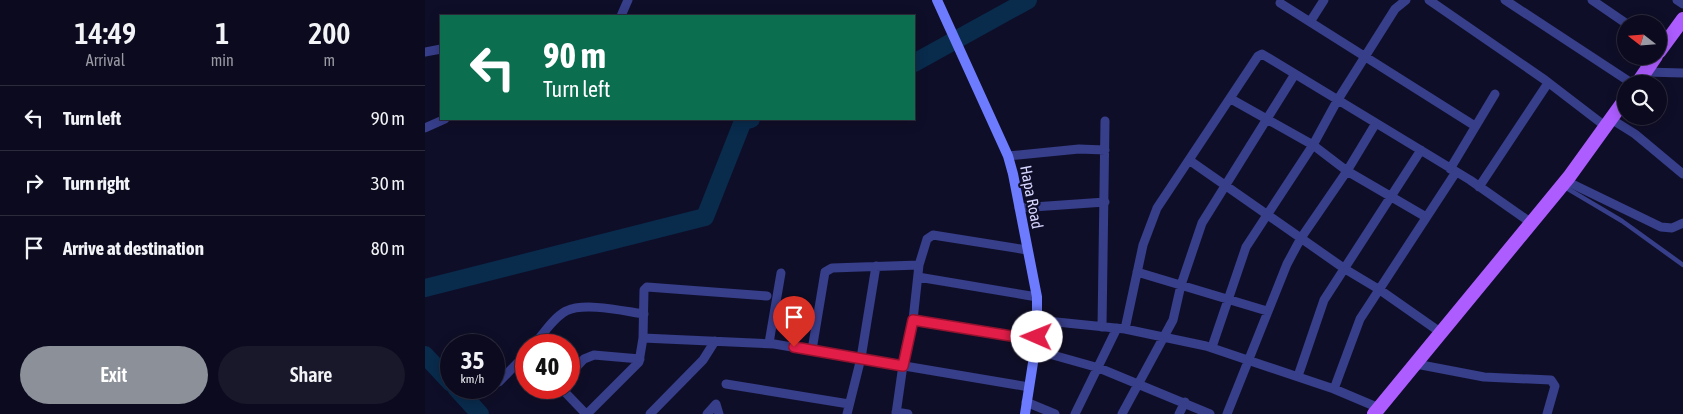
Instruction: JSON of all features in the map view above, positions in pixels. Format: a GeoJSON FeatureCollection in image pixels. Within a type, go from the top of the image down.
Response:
{"type":"FeatureCollection","features":[{"type":"Feature","properties":{"kind":"main road"},"geometry":{"type":"LineString","coordinates":[[1667,40],[1683,19]]}},
{"type":"Feature","properties":{"kind":"main road"},"geometry":{"type":"LineString","coordinates":[[1377,411],[1530,222],[1564,184],[1617,110]]}},
{"type":"Feature","properties":{"kind":"street"},"geometry":{"type":"LineString","coordinates":[[621,15],[628,0]]}},
{"type":"Feature","properties":{"kind":"street","name":"Hapa Road"},"geometry":{"type":"LineString","coordinates":[[937,0],[1008,156],[1037,297],[1036,345],[1025,414]]}},
{"type":"Feature","properties":{"kind":"street"},"geometry":{"type":"LineString","coordinates":[[1310,22],[1323,0]]}},
{"type":"Feature","properties":{"kind":"street"},"geometry":{"type":"LineString","coordinates":[[1212,347],[1246,246],[1313,145],[1337,101],[1395,9],[1407,0]]}},
{"type":"Feature","properties":{"kind":"street"},"geometry":{"type":"LineString","coordinates":[[1429,0],[1608,123],[1635,134],[1683,174]]}},
{"type":"Feature","properties":{"kind":"street"},"geometry":{"type":"LineString","coordinates":[[1505,0],[1630,75]]}},
{"type":"Feature","properties":{"kind":"street"},"geometry":{"type":"LineString","coordinates":[[1592,0],[1617,17]]}},
{"type":"Feature","properties":{"kind":"street"},"geometry":{"type":"LineString","coordinates":[[1677,0],[1683,4]]}},
{"type":"Feature","properties":{"kind":"street"},"geometry":{"type":"LineString","coordinates":[[1280,3],[1475,126]]}},
{"type":"Feature","properties":{"kind":"street"},"geometry":{"type":"LineString","coordinates":[[425,52],[440,49]]}},
{"type":"Feature","properties":{"kind":"street"},"geometry":{"type":"LineString","coordinates":[[1075,414],[1121,329],[1143,245],[1157,208],[1258,56],[1262,54],[1453,170],[1530,222]]}},
{"type":"Feature","properties":{"kind":"street"},"geometry":{"type":"LineString","coordinates":[[1667,75],[1683,73]]}},
{"type":"Feature","properties":{"kind":"street"},"geometry":{"type":"LineString","coordinates":[[1122,414],[1163,335],[1173,320],[1181,285],[1202,222],[1295,74]]}},
{"type":"Feature","properties":{"kind":"street"},"geometry":{"type":"LineString","coordinates":[[1479,187],[1548,83]]}},
{"type":"Feature","properties":{"kind":"street"},"geometry":{"type":"LineString","coordinates":[[1334,389],[1357,325],[1426,217],[1475,126],[1495,94]]}},
{"type":"Feature","properties":{"kind":"street"},"geometry":{"type":"LineString","coordinates":[[1231,99],[1313,145],[1347,171],[1426,217]]}},
{"type":"Feature","properties":{"kind":"street"},"geometry":{"type":"LineString","coordinates":[[425,128],[443,120]]}},
{"type":"Feature","properties":{"kind":"street"},"geometry":{"type":"LineString","coordinates":[[1102,327],[1105,121]]}},
{"type":"Feature","properties":{"kind":"street"},"geometry":{"type":"LineString","coordinates":[[1227,414],[1267,311],[1301,238],[1347,171],[1376,123]]}},
{"type":"Feature","properties":{"kind":"street"},"geometry":{"type":"LineString","coordinates":[[1008,156],[1079,150],[1105,150]]}},
{"type":"Feature","properties":{"kind":"street"},"geometry":{"type":"LineString","coordinates":[[1298,376],[1324,300],[1421,150]]}},
{"type":"Feature","properties":{"kind":"street"},"geometry":{"type":"LineString","coordinates":[[1189,160],[1345,269],[1380,290],[1440,332]]}},
{"type":"Feature","properties":{"kind":"street"},"geometry":{"type":"LineString","coordinates":[[1564,184],[1661,228],[1672,228],[1683,224]]}},
{"type":"Feature","properties":{"kind":"street"},"geometry":{"type":"LineString","coordinates":[[1019,208],[1105,202]]}},
{"type":"Feature","properties":{"kind":"street"},"geometry":{"type":"LineString","coordinates":[[909,414],[896,413],[903,366],[913,320],[919,265],[924,244],[933,235],[1027,250]]}},
{"type":"Feature","properties":{"kind":"street"},"geometry":{"type":"LineString","coordinates":[[812,350],[825,272],[832,268],[919,265]]}},
{"type":"Feature","properties":{"kind":"street"},"geometry":{"type":"LineString","coordinates":[[847,414],[861,358],[876,266]]}},
{"type":"Feature","properties":{"kind":"street"},"geometry":{"type":"LineString","coordinates":[[1137,272],[1267,311]]}},
{"type":"Feature","properties":{"kind":"street"},"geometry":{"type":"LineString","coordinates":[[769,344],[781,273]]}},
{"type":"Feature","properties":{"kind":"street"},"geometry":{"type":"LineString","coordinates":[[918,278],[1037,297]]}},
{"type":"Feature","properties":{"kind":"street"},"geometry":{"type":"LineString","coordinates":[[572,399],[587,414],[628,375],[640,359],[643,338],[644,290],[648,286],[767,296]]}},
{"type":"Feature","properties":{"kind":"street"},"geometry":{"type":"LineString","coordinates":[[543,334],[558,317],[574,308],[594,308],[644,314]]}},
{"type":"Feature","properties":{"kind":"street"},"geometry":{"type":"LineString","coordinates":[[913,320],[1036,345],[1185,402],[1210,414]]}},
{"type":"Feature","properties":{"kind":"street"},"geometry":{"type":"LineString","coordinates":[[1037,320],[1163,335],[1212,347],[1334,389],[1377,411]]}},
{"type":"Feature","properties":{"kind":"street"},"geometry":{"type":"LineString","coordinates":[[643,338],[769,344],[1029,387]]}},
{"type":"Feature","properties":{"kind":"street"},"geometry":{"type":"LineString","coordinates":[[650,414],[703,360],[715,341]]}},
{"type":"Feature","properties":{"kind":"street"},"geometry":{"type":"LineString","coordinates":[[580,363],[594,355],[640,359]]}},
{"type":"Feature","properties":{"kind":"street"},"geometry":{"type":"LineString","coordinates":[[1416,364],[1484,377],[1553,381],[1555,386],[1547,414]]}},
{"type":"Feature","properties":{"kind":"street"},"geometry":{"type":"LineString","coordinates":[[505,376],[515,367]]}},
{"type":"Feature","properties":{"kind":"street"},"geometry":{"type":"LineString","coordinates":[[726,384],[849,404]]}},
{"type":"Feature","properties":{"kind":"street"},"geometry":{"type":"LineString","coordinates":[[1026,402],[1055,414]]}},
{"type":"Feature","properties":{"kind":"street"},"geometry":{"type":"LineString","coordinates":[[1179,414],[1185,402]]}},
{"type":"Feature","properties":{"kind":"street"},"geometry":{"type":"LineString","coordinates":[[707,414],[717,404],[719,414]]}},
{"type":"Feature","properties":{"kind":"lane"},"geometry":{"type":"LineString","coordinates":[[1564,184],[1622,221],[1683,266]]}},
{"type":"Feature","properties":{"kind":"waterway"},"geometry":{"type":"LineString","coordinates":[[915,62],[1028,0]]}},
{"type":"Feature","properties":{"kind":"waterway"},"geometry":{"type":"LineString","coordinates":[[425,288],[705,217],[743,121],[747,120]]}},
{"type":"Feature","properties":{"kind":"waterway"},"geometry":{"type":"LineString","coordinates":[[425,355],[440,371]]}},
{"type":"Feature","properties":{"kind":"waterway"},"geometry":{"type":"LineString","coordinates":[[466,399],[480,414]]}},
{"type":"Feature","properties":{"kind":"route"},"geometry":{"type":"LineString","coordinates":[[794,347],[903,366],[913,320],[1036,340],[1037,337]]}}]}
